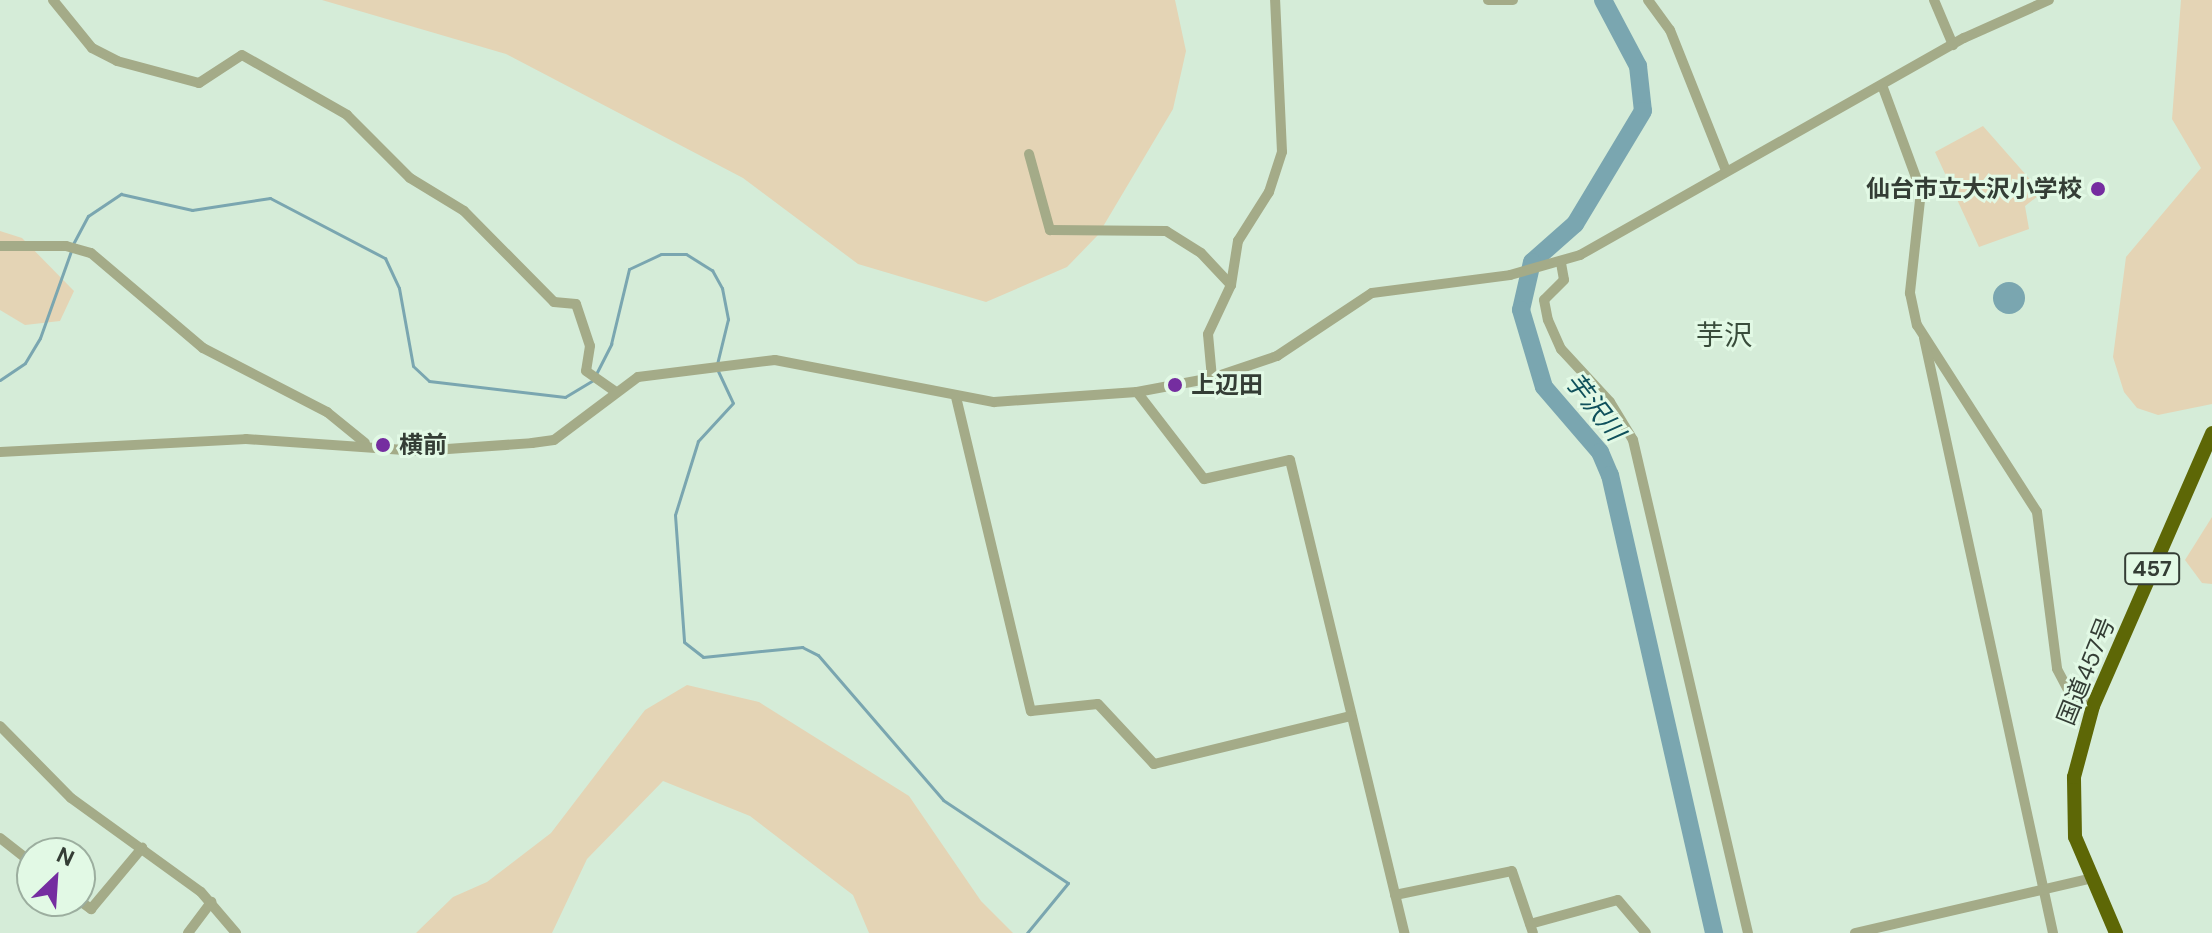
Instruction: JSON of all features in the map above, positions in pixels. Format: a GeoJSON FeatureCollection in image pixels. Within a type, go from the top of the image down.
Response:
{"type":"FeatureCollection","features":[{"type":"Feature","properties":{"kind":"highway","name":"国道457号"},"geometry":{"type":"LineString","coordinates":[[2116,933],[2088,879],[2073,808],[2093,706],[2212,433]]}},
{"type":"Feature","properties":{"kind":"street"},"geometry":{"type":"LineString","coordinates":[[53,0],[92,48],[117,61],[199,83],[242,55],[324,99],[368,131],[410,178],[464,211],[554,302],[576,304],[587,326],[588,372],[615,391]]}},
{"type":"Feature","properties":{"kind":"street"},"geometry":{"type":"LineString","coordinates":[[1212,378],[1206,346],[1231,285],[1238,241],[1269,192],[1282,152],[1275,0]]}},
{"type":"Feature","properties":{"kind":"street"},"geometry":{"type":"LineString","coordinates":[[1488,0],[1513,0]]}},
{"type":"Feature","properties":{"kind":"street"},"geometry":{"type":"LineString","coordinates":[[1648,0],[1670,30],[1726,171]]}},
{"type":"Feature","properties":{"kind":"street"},"geometry":{"type":"LineString","coordinates":[[1934,0],[1953,45]]}},
{"type":"Feature","properties":{"kind":"street"},"geometry":{"type":"LineString","coordinates":[[0,452],[246,439],[365,443],[419,451],[554,440],[615,391],[638,377],[710,366],[798,360],[956,397],[1137,392],[1212,378],[1277,356],[1372,293],[1515,275],[1561,263],[1953,45],[2049,0]]}},
{"type":"Feature","properties":{"kind":"street"},"geometry":{"type":"LineString","coordinates":[[1882,85],[1921,191],[1910,293],[1924,338],[2053,933]]}},
{"type":"Feature","properties":{"kind":"street"},"geometry":{"type":"LineString","coordinates":[[1029,154],[1050,230],[1166,231],[1201,253],[1231,285]]}},
{"type":"Feature","properties":{"kind":"street"},"geometry":{"type":"LineString","coordinates":[[0,246],[73,247],[115,269],[160,318],[203,348],[327,412],[365,443]]}},
{"type":"Feature","properties":{"kind":"street"},"geometry":{"type":"LineString","coordinates":[[1561,263],[1564,280],[1544,300],[1548,320],[1561,349],[1610,402],[1633,440],[1748,933]]}},
{"type":"Feature","properties":{"kind":"street"},"geometry":{"type":"LineString","coordinates":[[1924,338],[2037,512],[2057,669],[2070,693],[2093,706]]}},
{"type":"Feature","properties":{"kind":"street"},"geometry":{"type":"LineString","coordinates":[[1137,392],[1204,479],[1290,460],[1404,933]]}},
{"type":"Feature","properties":{"kind":"street"},"geometry":{"type":"LineString","coordinates":[[956,397],[1031,711],[1098,704],[1154,764],[1351,716]]}},
{"type":"Feature","properties":{"kind":"street"},"geometry":{"type":"LineString","coordinates":[[0,726],[71,798],[211,902],[236,933]]}},
{"type":"Feature","properties":{"kind":"street"},"geometry":{"type":"LineString","coordinates":[[0,838],[16,850]]}},
{"type":"Feature","properties":{"kind":"street"},"geometry":{"type":"LineString","coordinates":[[96,903],[142,848]]}},
{"type":"Feature","properties":{"kind":"street"},"geometry":{"type":"LineString","coordinates":[[1395,895],[1512,871],[1532,928],[1618,900],[1646,933]]}},
{"type":"Feature","properties":{"kind":"street"},"geometry":{"type":"LineString","coordinates":[[1855,933],[2088,879]]}},
{"type":"Feature","properties":{"kind":"street"},"geometry":{"type":"LineString","coordinates":[[188,933],[211,902]]}},
{"type":"Feature","properties":{"kind":"shaded area"},"geometry":{"type":"Polygon","coordinates":[[[322,0],[1175,0],[1186,51],[1173,109],[1098,235],[1067,267],[986,302],[858,264],[743,178],[506,54],[322,0]]]}},
{"type":"Feature","properties":{"kind":"shaded area"},"geometry":{"type":"Polygon","coordinates":[[[2181,0],[2212,0],[2212,404],[2158,415],[2137,408],[2124,392],[2113,357],[2126,257],[2201,168],[2172,119],[2181,0]]]}},
{"type":"Feature","properties":{"kind":"shaded area"},"geometry":{"type":"Polygon","coordinates":[[[1983,126],[2042,193],[2025,206],[2029,229],[1979,247],[1935,152],[1983,126]]]}},
{"type":"Feature","properties":{"kind":"shaded area"},"geometry":{"type":"Polygon","coordinates":[[[0,231],[22,238],[74,291],[60,321],[25,325],[0,310],[0,231]]]}},
{"type":"Feature","properties":{"kind":"shaded area"},"geometry":{"type":"Polygon","coordinates":[[[2212,517],[2212,584],[2202,583],[2185,560],[2212,517]]]}},
{"type":"Feature","properties":{"kind":"shaded area"},"geometry":{"type":"Polygon","coordinates":[[[687,685],[759,702],[909,796],[981,901],[1013,933],[869,933],[853,895],[750,816],[663,781],[587,859],[552,933],[416,933],[453,897],[487,882],[551,833],[645,710],[687,685]]]}},
{"type":"Feature","properties":{"kind":"water"},"geometry":{"type":"Polygon","coordinates":[[[2009,282],[2021,286],[2025,298],[2021,310],[2009,314],[1997,310],[1993,298],[1997,286],[2009,282]]]}},
{"type":"Feature","properties":{"kind":"waterway","name":"芋沢川"},"geometry":{"type":"LineString","coordinates":[[1603,0],[1638,66],[1643,111],[1575,224],[1532,262],[1521,310],[1544,387],[1600,452],[1610,475],[1714,933]]}},
{"type":"Feature","properties":{"kind":"waterway"},"geometry":{"type":"LineString","coordinates":[[73,244],[88,216],[121,194],[192,210],[270,198],[385,258],[399,288],[413,366],[429,381],[565,397],[593,380]]}},
{"type":"Feature","properties":{"kind":"waterway"},"geometry":{"type":"LineString","coordinates":[[0,380],[25,363],[40,338],[71,251]]}},
{"type":"Feature","properties":{"kind":"waterway"},"geometry":{"type":"LineString","coordinates":[[596,374],[611,344],[629,269],[661,254],[686,254],[712,270],[722,288],[728,319],[717,364]]}},
{"type":"Feature","properties":{"kind":"waterway"},"geometry":{"type":"LineString","coordinates":[[718,371],[733,403],[698,441],[675,515],[684,642],[703,657],[802,647],[818,655],[943,800],[1068,883],[1027,933]]}},
{"type":"Feature","properties":{"kind":"place","name":"仙台市立大沢小学校"},"geometry":{"type":"Point","coordinates":[2098,189]}},
{"type":"Feature","properties":{"kind":"place","name":"上辺田"},"geometry":{"type":"Point","coordinates":[1175,385]}},
{"type":"Feature","properties":{"kind":"place","name":"横前"},"geometry":{"type":"Point","coordinates":[383,445]}},
{"type":"Feature","properties":{"kind":"district","name":"芋沢"},"geometry":{"type":"Point","coordinates":[1724,336]}}]}
